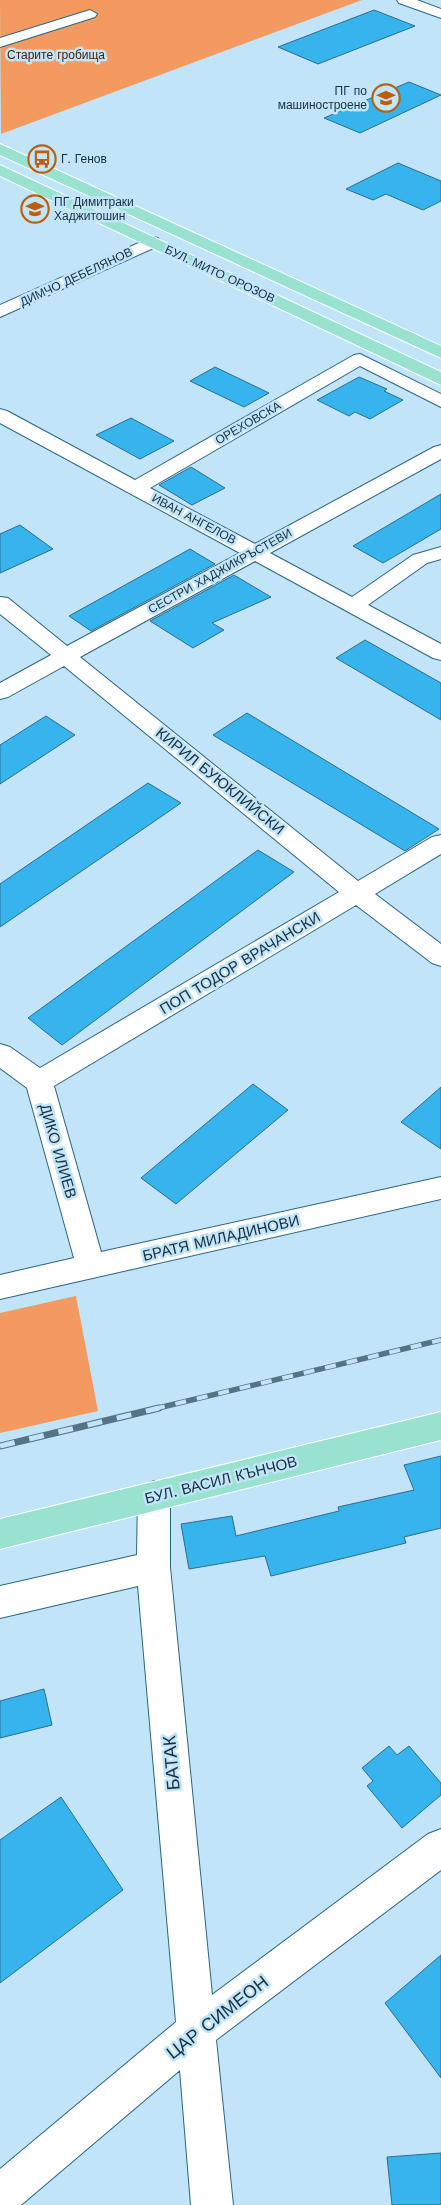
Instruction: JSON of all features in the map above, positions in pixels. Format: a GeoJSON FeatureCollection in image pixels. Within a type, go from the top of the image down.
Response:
{"type":"FeatureCollection","features":[{"type":"Feature","properties":{"kind":"main road","name":"БУЛ. МИТО ОРОЗОВ"},"geometry":{"type":"LineString","coordinates":[[0,149],[441,353]]}},
{"type":"Feature","properties":{"kind":"main road","name":"БУЛ. МИТО ОРОЗОВ"},"geometry":{"type":"LineString","coordinates":[[0,170],[441,379]]}},
{"type":"Feature","properties":{"kind":"main road","name":"БУЛ. ВАСИЛ КЪНЧОВ"},"geometry":{"type":"LineString","coordinates":[[0,1534],[441,1426]]}},
{"type":"Feature","properties":{"kind":"street"},"geometry":{"type":"LineString","coordinates":[[404,0],[441,14]]}},
{"type":"Feature","properties":{"kind":"street"},"geometry":{"type":"LineString","coordinates":[[0,43],[90,14]]}},
{"type":"Feature","properties":{"kind":"street","name":"ДИМЧО ДЕБЕЛЯНОВ"},"geometry":{"type":"LineString","coordinates":[[0,312],[152,242]]}},
{"type":"Feature","properties":{"kind":"street","name":"ОРЕХОВСКА"},"geometry":{"type":"LineString","coordinates":[[136,488],[360,359],[441,401]]}},
{"type":"Feature","properties":{"kind":"street","name":"ИВАН АНГЕЛОВ"},"geometry":{"type":"LineString","coordinates":[[0,414],[441,653]]}},
{"type":"Feature","properties":{"kind":"street","name":"СЕСТРИ ХАДЖИКРЪСТЕВИ"},"geometry":{"type":"LineString","coordinates":[[0,692],[441,451]]}},
{"type":"Feature","properties":{"kind":"street"},"geometry":{"type":"LineString","coordinates":[[353,606],[420,559],[441,553]]}},
{"type":"Feature","properties":{"kind":"street","name":"КИРИЛ БУЮКЛИЙСКИ"},"geometry":{"type":"LineString","coordinates":[[0,604],[358,894],[441,957]]}},
{"type":"Feature","properties":{"kind":"street","name":"ПОП ТОДОР ВРАЧАНСКИ"},"geometry":{"type":"LineString","coordinates":[[39,1082],[441,843]]}},
{"type":"Feature","properties":{"kind":"street","name":"ДИКО ИЛИЕВ"},"geometry":{"type":"LineString","coordinates":[[0,1054],[39,1082],[91,1267]]}},
{"type":"Feature","properties":{"kind":"street","name":"БРАТЯ МИЛАДИНОВИ"},"geometry":{"type":"LineString","coordinates":[[0,1287],[441,1188]]}},
{"type":"Feature","properties":{"kind":"street","name":"БАТАК"},"geometry":{"type":"LineString","coordinates":[[154,1496],[153,1567],[212,2205]]}},
{"type":"Feature","properties":{"kind":"street"},"geometry":{"type":"LineString","coordinates":[[0,1602],[153,1567]]}},
{"type":"Feature","properties":{"kind":"street","name":"ЦАР СИМЕОН"},"geometry":{"type":"LineString","coordinates":[[0,2196],[196,2030],[441,1847]]}},
{"type":"Feature","properties":{"kind":"green space","name":"Старите гробища"},"geometry":{"type":"Polygon","coordinates":[[[0,0],[362,0],[1,134],[0,0]]]}},
{"type":"Feature","properties":{"kind":"green space"},"geometry":{"type":"Polygon","coordinates":[[[76,1296],[98,1411],[0,1433],[0,1313],[76,1296]]]}},
{"type":"Feature","properties":{"kind":"building"},"geometry":{"type":"Polygon","coordinates":[[[374,10],[415,26],[318,64],[278,47],[374,10]]]}},
{"type":"Feature","properties":{"kind":"building"},"geometry":{"type":"Polygon","coordinates":[[[409,82],[441,95],[360,133],[324,118],[409,82]]]}},
{"type":"Feature","properties":{"kind":"building"},"geometry":{"type":"Polygon","coordinates":[[[398,163],[441,181],[441,201],[423,210],[386,194],[373,200],[346,189],[398,163]]]}},
{"type":"Feature","properties":{"kind":"building"},"geometry":{"type":"Polygon","coordinates":[[[215,367],[269,393],[244,407],[190,381],[215,367]]]}},
{"type":"Feature","properties":{"kind":"building"},"geometry":{"type":"Polygon","coordinates":[[[359,377],[387,389],[384,391],[403,400],[370,419],[355,412],[349,416],[317,400],[359,377]]]}},
{"type":"Feature","properties":{"kind":"building"},"geometry":{"type":"Polygon","coordinates":[[[131,418],[174,441],[140,459],[96,435],[131,418]]]}},
{"type":"Feature","properties":{"kind":"building"},"geometry":{"type":"Polygon","coordinates":[[[191,467],[225,488],[192,505],[159,485],[191,467]]]}},
{"type":"Feature","properties":{"kind":"building"},"geometry":{"type":"Polygon","coordinates":[[[441,494],[441,529],[383,563],[353,546],[441,494]]]}},
{"type":"Feature","properties":{"kind":"building"},"geometry":{"type":"Polygon","coordinates":[[[20,525],[53,549],[0,573],[0,534],[20,525]]]}},
{"type":"Feature","properties":{"kind":"building"},"geometry":{"type":"Polygon","coordinates":[[[190,549],[215,564],[91,631],[69,616],[190,549]]]}},
{"type":"Feature","properties":{"kind":"building"},"geometry":{"type":"Polygon","coordinates":[[[234,575],[271,597],[212,623],[224,630],[193,648],[150,621],[234,575]]]}},
{"type":"Feature","properties":{"kind":"building"},"geometry":{"type":"Polygon","coordinates":[[[365,640],[441,683],[441,720],[336,658],[365,640]]]}},
{"type":"Feature","properties":{"kind":"building"},"geometry":{"type":"Polygon","coordinates":[[[247,713],[439,829],[405,851],[213,735],[247,713]]]}},
{"type":"Feature","properties":{"kind":"building"},"geometry":{"type":"Polygon","coordinates":[[[46,716],[75,735],[0,784],[0,745],[46,716]]]}},
{"type":"Feature","properties":{"kind":"building"},"geometry":{"type":"Polygon","coordinates":[[[148,783],[181,803],[0,927],[0,884],[148,783]]]}},
{"type":"Feature","properties":{"kind":"building"},"geometry":{"type":"Polygon","coordinates":[[[258,850],[294,872],[62,1045],[28,1018],[258,850]]]}},
{"type":"Feature","properties":{"kind":"building"},"geometry":{"type":"Polygon","coordinates":[[[253,1084],[288,1110],[176,1204],[141,1178],[253,1084]]]}},
{"type":"Feature","properties":{"kind":"building"},"geometry":{"type":"Polygon","coordinates":[[[441,1087],[441,1149],[401,1122],[441,1087]]]}},
{"type":"Feature","properties":{"kind":"building"},"geometry":{"type":"Polygon","coordinates":[[[441,1456],[441,1528],[404,1537],[406,1543],[271,1576],[265,1556],[189,1569],[181,1524],[232,1516],[236,1536],[339,1511],[338,1507],[414,1490],[404,1465],[441,1456]]]}},
{"type":"Feature","properties":{"kind":"building"},"geometry":{"type":"Polygon","coordinates":[[[44,1689],[52,1725],[0,1738],[0,1701],[44,1689]]]}},
{"type":"Feature","properties":{"kind":"building"},"geometry":{"type":"Polygon","coordinates":[[[389,1746],[397,1755],[409,1746],[441,1783],[441,1795],[402,1828],[367,1786],[373,1781],[362,1768],[389,1746]]]}},
{"type":"Feature","properties":{"kind":"building"},"geometry":{"type":"Polygon","coordinates":[[[61,1797],[123,1890],[0,1983],[0,1840],[61,1797]]]}},
{"type":"Feature","properties":{"kind":"building"},"geometry":{"type":"Polygon","coordinates":[[[441,1955],[441,2078],[385,2003],[441,1955]]]}},
{"type":"Feature","properties":{"kind":"building"},"geometry":{"type":"Polygon","coordinates":[[[441,2153],[441,2205],[392,2205],[387,2157],[441,2153]]]}},
{"type":"Feature","properties":{"kind":"railway"},"geometry":{"type":"LineString","coordinates":[[154,1409],[441,1340]]}},
{"type":"Feature","properties":{"kind":"railway"},"geometry":{"type":"LineString","coordinates":[[0,1446],[159,1408]]}},
{"type":"Feature","properties":{"kind":"place","name":"ПГ по машиностроене"},"geometry":{"type":"Point","coordinates":[386,98]}},
{"type":"Feature","properties":{"kind":"place","name":"Г. Генов"},"geometry":{"type":"Point","coordinates":[42,159]}},
{"type":"Feature","properties":{"kind":"place","name":"ПГ Димитраки Хаджитошин"},"geometry":{"type":"Point","coordinates":[35,209]}}]}
